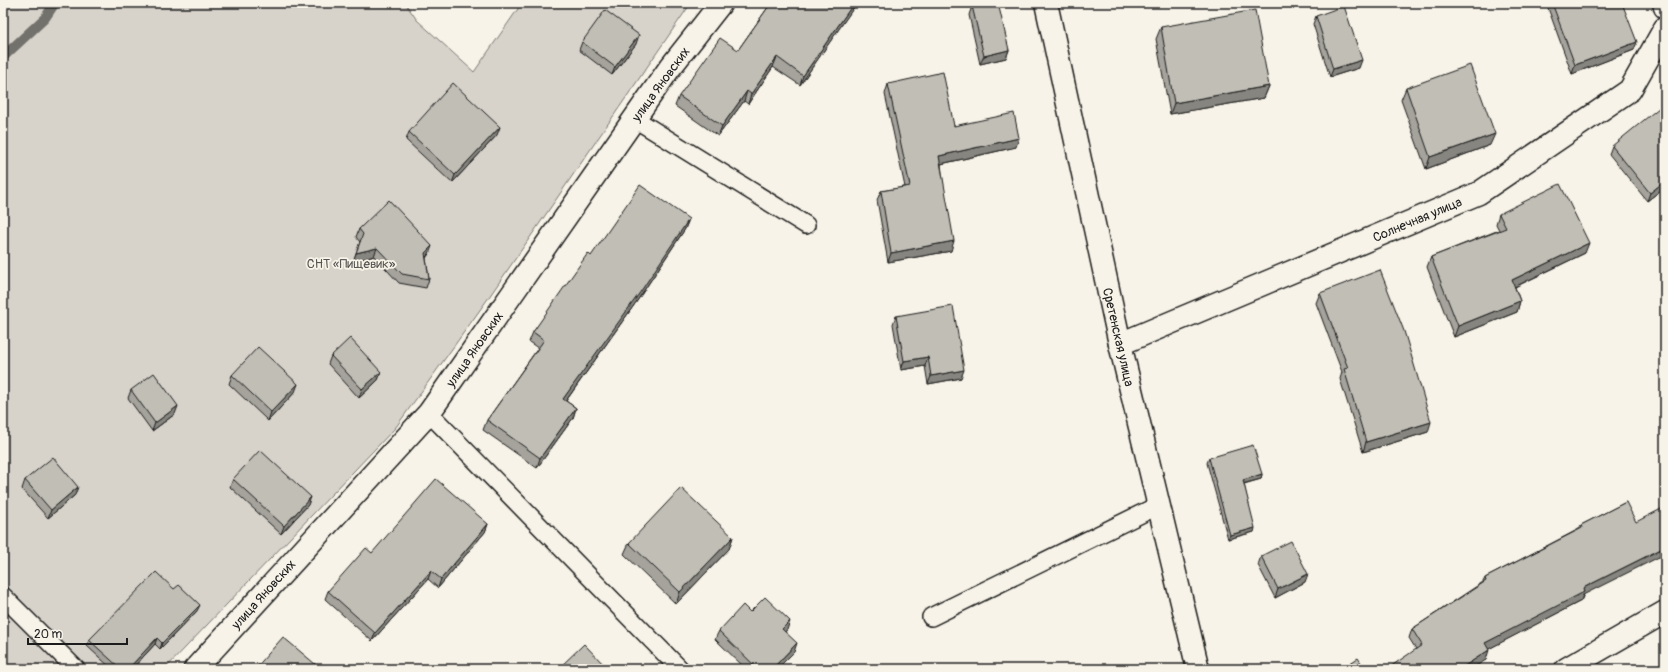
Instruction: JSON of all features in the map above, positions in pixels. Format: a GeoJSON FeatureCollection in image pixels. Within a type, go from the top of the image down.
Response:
{"type":"FeatureCollection","features":[{"type":"Feature","properties":{"kind":"street","name":"улица Яновских"},"geometry":{"type":"LineString","coordinates":[[195,669],[429,413],[670,69],[720,3]]}},
{"type":"Feature","properties":{"kind":"street","name":"Сретенская улица"},"geometry":{"type":"LineString","coordinates":[[1046,3],[1120,344],[1198,669]]}},
{"type":"Feature","properties":{"kind":"street"},"geometry":{"type":"LineString","coordinates":[[1664,3],[1665,7]]}},
{"type":"Feature","properties":{"kind":"street","name":"Солнечная улица"},"geometry":{"type":"LineString","coordinates":[[1120,344],[1479,193],[1630,90],[1665,28]]}},
{"type":"Feature","properties":{"kind":"street"},"geometry":{"type":"LineString","coordinates":[[1566,669],[1665,612]]}},
{"type":"Feature","properties":{"kind":"lane"},"geometry":{"type":"LineString","coordinates":[[635,119],[806,225]]}},
{"type":"Feature","properties":{"kind":"lane"},"geometry":{"type":"LineString","coordinates":[[429,413],[680,669]]}},
{"type":"Feature","properties":{"kind":"lane"},"geometry":{"type":"LineString","coordinates":[[931,617],[1159,506]]}},
{"type":"Feature","properties":{"kind":"lane"},"geometry":{"type":"LineString","coordinates":[[3,596],[76,669]]}},
{"type":"Feature","properties":{"kind":"green space","name":"СНТ «Пищевик»"},"geometry":{"type":"Polygon","coordinates":[[[3,3],[405,3],[417,20],[474,72],[522,3],[691,3],[487,300],[396,427],[165,669],[3,669],[3,3]]]}},
{"type":"Feature","properties":{"kind":"building"},"geometry":{"type":"Polygon","coordinates":[[[771,3],[854,3],[803,76],[777,57],[751,94],[747,91],[722,126],[679,96],[720,38],[738,50],[771,3]]]}},
{"type":"Feature","properties":{"kind":"building"},"geometry":{"type":"Polygon","coordinates":[[[986,3],[998,3],[1009,50],[984,56],[972,6],[986,3]]]}},
{"type":"Feature","properties":{"kind":"building"},"geometry":{"type":"Polygon","coordinates":[[[1552,3],[1622,3],[1637,42],[1575,65],[1552,3]]]}},
{"type":"Feature","properties":{"kind":"building"},"geometry":{"type":"Polygon","coordinates":[[[1344,6],[1362,60],[1333,69],[1316,16],[1344,6]]]}},
{"type":"Feature","properties":{"kind":"building"},"geometry":{"type":"Polygon","coordinates":[[[605,10],[639,35],[615,67],[582,42],[605,10]]]}},
{"type":"Feature","properties":{"kind":"building"},"geometry":{"type":"Polygon","coordinates":[[[1255,10],[1269,86],[1174,103],[1161,27],[1255,10]]]}},
{"type":"Feature","properties":{"kind":"building"},"geometry":{"type":"Polygon","coordinates":[[[1470,65],[1495,134],[1430,157],[1406,88],[1470,65]]]}},
{"type":"Feature","properties":{"kind":"building"},"geometry":{"type":"Polygon","coordinates":[[[943,72],[954,126],[1014,113],[1019,138],[939,156],[954,241],[891,253],[881,191],[910,186],[888,84],[943,72]]]}},
{"type":"Feature","properties":{"kind":"building"},"geometry":{"type":"Polygon","coordinates":[[[453,83],[500,127],[455,175],[409,132],[453,83]]]}},
{"type":"Feature","properties":{"kind":"building"},"geometry":{"type":"Polygon","coordinates":[[[1665,103],[1665,181],[1650,193],[1612,146],[1665,103]]]}},
{"type":"Feature","properties":{"kind":"building"},"geometry":{"type":"Polygon","coordinates":[[[1560,184],[1589,243],[1512,280],[1520,301],[1458,326],[1431,257],[1506,228],[1499,214],[1560,184]]]}},
{"type":"Feature","properties":{"kind":"building"},"geometry":{"type":"Polygon","coordinates":[[[640,185],[689,219],[641,291],[563,399],[576,408],[540,458],[487,420],[544,340],[533,332],[588,253],[591,256],[640,185]]]}},
{"type":"Feature","properties":{"kind":"building"},"geometry":{"type":"Polygon","coordinates":[[[389,200],[432,246],[425,253],[429,279],[402,274],[377,248],[356,253],[363,234],[359,229],[389,200]]]}},
{"type":"Feature","properties":{"kind":"building"},"geometry":{"type":"Polygon","coordinates":[[[1380,270],[1404,331],[1431,422],[1366,442],[1344,369],[1348,368],[1320,293],[1380,270]]]}},
{"type":"Feature","properties":{"kind":"building"},"geometry":{"type":"Polygon","coordinates":[[[953,306],[964,370],[931,376],[928,357],[904,361],[896,316],[953,306]]]}},
{"type":"Feature","properties":{"kind":"building"},"geometry":{"type":"Polygon","coordinates":[[[350,338],[381,372],[362,389],[331,356],[350,338]]]}},
{"type":"Feature","properties":{"kind":"building"},"geometry":{"type":"Polygon","coordinates":[[[258,347],[298,384],[271,412],[232,375],[258,347]]]}},
{"type":"Feature","properties":{"kind":"building"},"geometry":{"type":"Polygon","coordinates":[[[154,373],[178,406],[155,423],[131,390],[154,373]]]}},
{"type":"Feature","properties":{"kind":"building"},"geometry":{"type":"Polygon","coordinates":[[[1253,445],[1262,474],[1243,480],[1255,528],[1230,535],[1209,458],[1253,445]]]}},
{"type":"Feature","properties":{"kind":"building"},"geometry":{"type":"Polygon","coordinates":[[[260,450],[311,497],[284,526],[233,479],[260,450]]]}},
{"type":"Feature","properties":{"kind":"building"},"geometry":{"type":"Polygon","coordinates":[[[53,457],[78,487],[51,510],[25,480],[53,457]]]}},
{"type":"Feature","properties":{"kind":"building"},"geometry":{"type":"Polygon","coordinates":[[[436,479],[488,524],[441,579],[431,571],[375,633],[328,591],[366,548],[372,553],[436,479]]]}},
{"type":"Feature","properties":{"kind":"building"},"geometry":{"type":"Polygon","coordinates":[[[681,488],[733,537],[680,592],[629,543],[681,488]]]}},
{"type":"Feature","properties":{"kind":"building"},"geometry":{"type":"Polygon","coordinates":[[[1626,502],[1636,522],[1665,507],[1665,547],[1583,588],[1584,592],[1485,643],[1489,650],[1460,669],[1387,669],[1422,645],[1412,629],[1486,581],[1485,578],[1582,528],[1581,525],[1626,502]]]}},
{"type":"Feature","properties":{"kind":"building"},"geometry":{"type":"Polygon","coordinates":[[[1291,541],[1308,574],[1278,589],[1261,556],[1291,541]]]}},
{"type":"Feature","properties":{"kind":"building"},"geometry":{"type":"Polygon","coordinates":[[[156,572],[174,589],[179,585],[200,605],[162,643],[157,638],[128,669],[121,669],[89,640],[156,572]]]}},
{"type":"Feature","properties":{"kind":"building"},"geometry":{"type":"Polygon","coordinates":[[[765,597],[790,621],[782,629],[797,643],[772,669],[758,669],[719,631],[743,605],[750,612],[765,597]]]}},
{"type":"Feature","properties":{"kind":"building"},"geometry":{"type":"Polygon","coordinates":[[[283,637],[321,669],[255,669],[283,637]]]}},
{"type":"Feature","properties":{"kind":"building"},"geometry":{"type":"Polygon","coordinates":[[[584,644],[608,669],[558,669],[584,644]]]}},
{"type":"Feature","properties":{"kind":"building"},"geometry":{"type":"Polygon","coordinates":[[[1358,658],[1365,669],[1341,669],[1358,658]]]}},
{"type":"Feature","properties":{"kind":"waterway"},"geometry":{"type":"LineString","coordinates":[[3,57],[45,18],[55,3]]}}]}
